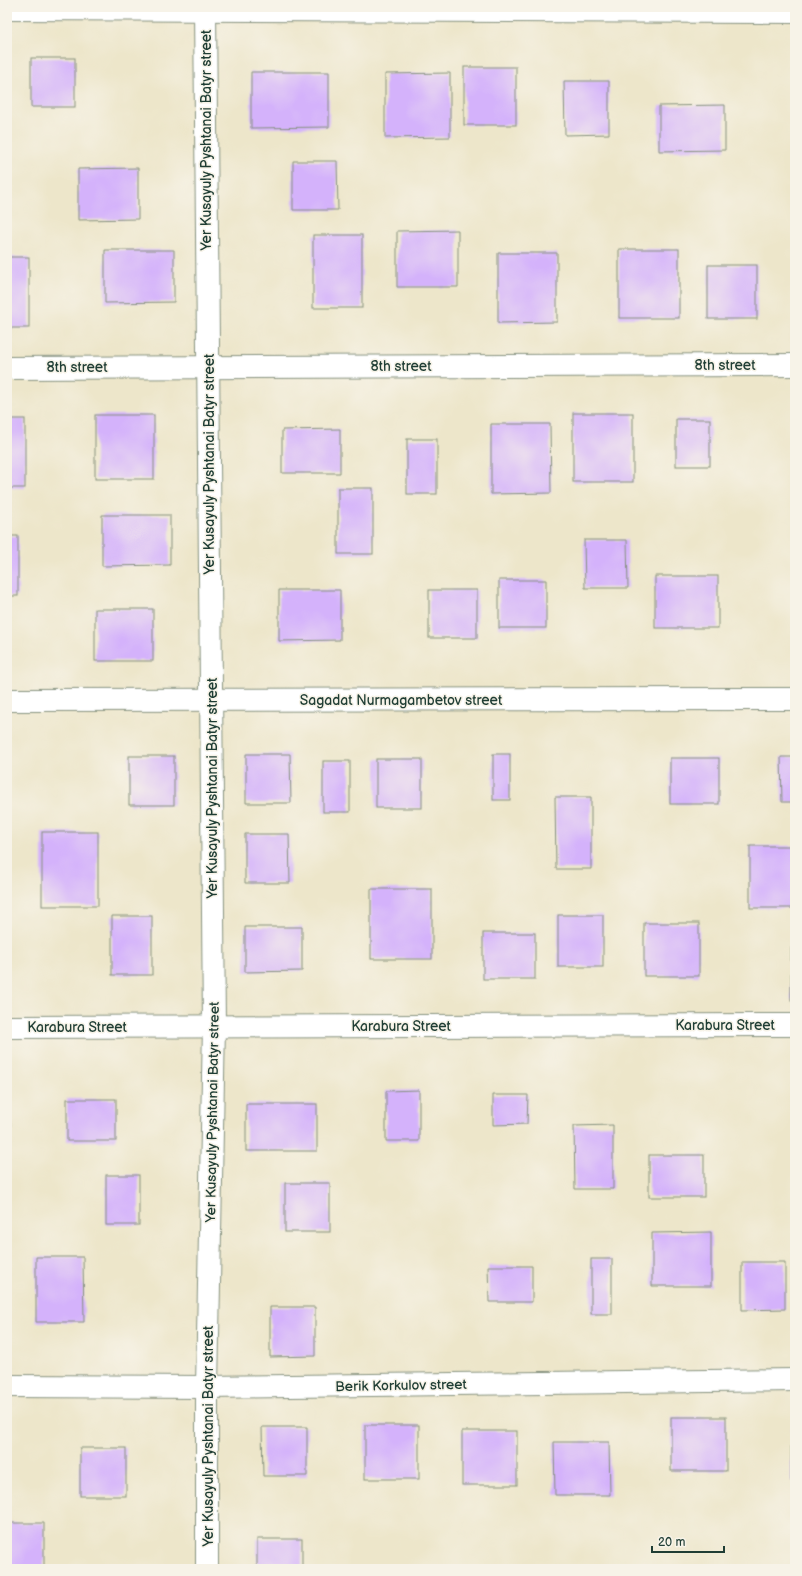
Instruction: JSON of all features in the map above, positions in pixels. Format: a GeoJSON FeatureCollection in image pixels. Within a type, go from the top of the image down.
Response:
{"type":"FeatureCollection","features":[{"type":"Feature","properties":{"kind":"street"},"geometry":{"type":"LineString","coordinates":[[7,9],[205,8],[795,12]]}},
{"type":"Feature","properties":{"kind":"street","name":"Yer Kusayuly Pyshtanai Batyr street"},"geometry":{"type":"LineString","coordinates":[[205,8],[214,1026],[207,1387],[207,1569]]}},
{"type":"Feature","properties":{"kind":"street","name":"8th street"},"geometry":{"type":"LineString","coordinates":[[7,368],[795,365]]}},
{"type":"Feature","properties":{"kind":"street","name":"Sagadat Nurmagambetov street"},"geometry":{"type":"LineString","coordinates":[[7,700],[795,699]]}},
{"type":"Feature","properties":{"kind":"street","name":"Karabura Street"},"geometry":{"type":"LineString","coordinates":[[7,1027],[795,1025]]}},
{"type":"Feature","properties":{"kind":"street","name":"Berik Korkulov street"},"geometry":{"type":"LineString","coordinates":[[7,1386],[207,1387],[795,1380]]}},
{"type":"Feature","properties":{"kind":"building"},"geometry":{"type":"Polygon","coordinates":[[[31,58],[75,58],[75,107],[31,107],[31,58]]]}},
{"type":"Feature","properties":{"kind":"building"},"geometry":{"type":"Polygon","coordinates":[[[464,67],[516,67],[516,125],[464,125],[464,67]]]}},
{"type":"Feature","properties":{"kind":"building"},"geometry":{"type":"Polygon","coordinates":[[[251,72],[329,72],[329,127],[251,128],[251,72]]]}},
{"type":"Feature","properties":{"kind":"building"},"geometry":{"type":"Polygon","coordinates":[[[450,73],[450,137],[385,138],[385,74],[450,73]]]}},
{"type":"Feature","properties":{"kind":"building"},"geometry":{"type":"Polygon","coordinates":[[[564,81],[609,81],[609,134],[565,135],[564,81]]]}},
{"type":"Feature","properties":{"kind":"building"},"geometry":{"type":"Polygon","coordinates":[[[725,105],[725,150],[659,151],[659,106],[725,105]]]}},
{"type":"Feature","properties":{"kind":"building"},"geometry":{"type":"Polygon","coordinates":[[[293,161],[337,161],[338,210],[293,210],[293,161]]]}},
{"type":"Feature","properties":{"kind":"building"},"geometry":{"type":"Polygon","coordinates":[[[138,168],[138,219],[78,220],[78,169],[138,168]]]}},
{"type":"Feature","properties":{"kind":"building"},"geometry":{"type":"Polygon","coordinates":[[[458,230],[458,287],[397,287],[397,231],[458,230]]]}},
{"type":"Feature","properties":{"kind":"building"},"geometry":{"type":"Polygon","coordinates":[[[313,235],[362,235],[362,308],[313,308],[313,235]]]}},
{"type":"Feature","properties":{"kind":"building"},"geometry":{"type":"Polygon","coordinates":[[[619,249],[679,249],[679,318],[619,318],[619,249]]]}},
{"type":"Feature","properties":{"kind":"building"},"geometry":{"type":"Polygon","coordinates":[[[105,250],[174,250],[174,302],[105,303],[105,250]]]}},
{"type":"Feature","properties":{"kind":"building"},"geometry":{"type":"Polygon","coordinates":[[[498,253],[557,253],[557,322],[498,323],[498,253]]]}},
{"type":"Feature","properties":{"kind":"building"},"geometry":{"type":"Polygon","coordinates":[[[7,257],[29,257],[29,328],[7,328],[7,257]]]}},
{"type":"Feature","properties":{"kind":"building"},"geometry":{"type":"Polygon","coordinates":[[[708,265],[757,265],[757,319],[708,319],[708,265]]]}},
{"type":"Feature","properties":{"kind":"building"},"geometry":{"type":"Polygon","coordinates":[[[573,413],[633,413],[633,482],[573,482],[573,413]]]}},
{"type":"Feature","properties":{"kind":"building"},"geometry":{"type":"Polygon","coordinates":[[[95,415],[154,415],[154,479],[95,479],[95,415]]]}},
{"type":"Feature","properties":{"kind":"building"},"geometry":{"type":"Polygon","coordinates":[[[7,419],[25,419],[25,488],[7,488],[7,419]]]}},
{"type":"Feature","properties":{"kind":"building"},"geometry":{"type":"Polygon","coordinates":[[[676,419],[710,419],[710,466],[676,466],[676,419]]]}},
{"type":"Feature","properties":{"kind":"building"},"geometry":{"type":"Polygon","coordinates":[[[491,424],[550,424],[551,493],[491,494],[491,424]]]}},
{"type":"Feature","properties":{"kind":"building"},"geometry":{"type":"Polygon","coordinates":[[[340,429],[340,473],[282,473],[282,430],[340,429]]]}},
{"type":"Feature","properties":{"kind":"building"},"geometry":{"type":"Polygon","coordinates":[[[407,439],[437,439],[437,494],[407,494],[407,439]]]}},
{"type":"Feature","properties":{"kind":"building"},"geometry":{"type":"Polygon","coordinates":[[[338,488],[373,488],[373,554],[338,554],[338,488]]]}},
{"type":"Feature","properties":{"kind":"building"},"geometry":{"type":"Polygon","coordinates":[[[102,515],[170,515],[170,565],[102,566],[102,515]]]}},
{"type":"Feature","properties":{"kind":"building"},"geometry":{"type":"Polygon","coordinates":[[[7,536],[18,536],[18,596],[7,596],[7,536]]]}},
{"type":"Feature","properties":{"kind":"building"},"geometry":{"type":"Polygon","coordinates":[[[584,540],[627,540],[628,588],[585,588],[584,540]]]}},
{"type":"Feature","properties":{"kind":"building"},"geometry":{"type":"Polygon","coordinates":[[[655,576],[718,576],[718,628],[655,628],[655,576]]]}},
{"type":"Feature","properties":{"kind":"building"},"geometry":{"type":"Polygon","coordinates":[[[499,580],[546,580],[546,628],[499,628],[499,580]]]}},
{"type":"Feature","properties":{"kind":"building"},"geometry":{"type":"Polygon","coordinates":[[[279,590],[340,590],[340,640],[279,641],[279,590]]]}},
{"type":"Feature","properties":{"kind":"building"},"geometry":{"type":"Polygon","coordinates":[[[429,590],[477,590],[477,638],[429,638],[429,590]]]}},
{"type":"Feature","properties":{"kind":"building"},"geometry":{"type":"Polygon","coordinates":[[[95,609],[153,609],[153,661],[95,661],[95,609]]]}},
{"type":"Feature","properties":{"kind":"building"},"geometry":{"type":"Polygon","coordinates":[[[246,754],[290,754],[291,803],[246,803],[246,754]]]}},
{"type":"Feature","properties":{"kind":"building"},"geometry":{"type":"Polygon","coordinates":[[[493,754],[510,754],[510,800],[493,800],[493,754]]]}},
{"type":"Feature","properties":{"kind":"building"},"geometry":{"type":"Polygon","coordinates":[[[129,756],[174,756],[174,805],[129,805],[129,756]]]}},
{"type":"Feature","properties":{"kind":"building"},"geometry":{"type":"Polygon","coordinates":[[[781,757],[795,757],[795,802],[782,802],[781,757]]]}},
{"type":"Feature","properties":{"kind":"building"},"geometry":{"type":"Polygon","coordinates":[[[670,758],[719,758],[719,804],[670,804],[670,758]]]}},
{"type":"Feature","properties":{"kind":"building"},"geometry":{"type":"Polygon","coordinates":[[[376,759],[422,759],[422,808],[376,808],[376,759]]]}},
{"type":"Feature","properties":{"kind":"building"},"geometry":{"type":"Polygon","coordinates":[[[323,761],[350,761],[350,812],[323,812],[323,761]]]}},
{"type":"Feature","properties":{"kind":"building"},"geometry":{"type":"Polygon","coordinates":[[[555,797],[591,797],[591,869],[556,869],[555,797]]]}},
{"type":"Feature","properties":{"kind":"building"},"geometry":{"type":"Polygon","coordinates":[[[42,832],[98,832],[98,906],[42,906],[42,832]]]}},
{"type":"Feature","properties":{"kind":"building"},"geometry":{"type":"Polygon","coordinates":[[[245,834],[289,834],[290,883],[245,883],[245,834]]]}},
{"type":"Feature","properties":{"kind":"building"},"geometry":{"type":"Polygon","coordinates":[[[750,846],[795,846],[795,908],[750,908],[750,846]]]}},
{"type":"Feature","properties":{"kind":"building"},"geometry":{"type":"Polygon","coordinates":[[[371,889],[432,889],[432,959],[371,959],[371,889]]]}},
{"type":"Feature","properties":{"kind":"building"},"geometry":{"type":"Polygon","coordinates":[[[558,915],[603,915],[603,967],[558,967],[558,915]]]}},
{"type":"Feature","properties":{"kind":"building"},"geometry":{"type":"Polygon","coordinates":[[[112,916],[152,916],[152,975],[112,975],[112,916]]]}},
{"type":"Feature","properties":{"kind":"building"},"geometry":{"type":"Polygon","coordinates":[[[644,923],[699,923],[699,976],[644,976],[644,923]]]}},
{"type":"Feature","properties":{"kind":"building"},"geometry":{"type":"Polygon","coordinates":[[[245,927],[302,927],[302,971],[245,972],[245,927]]]}},
{"type":"Feature","properties":{"kind":"building"},"geometry":{"type":"Polygon","coordinates":[[[483,933],[535,933],[535,979],[483,979],[483,933]]]}},
{"type":"Feature","properties":{"kind":"building"},"geometry":{"type":"Polygon","coordinates":[[[791,948],[795,948],[795,1000],[791,1000],[791,948]]]}},
{"type":"Feature","properties":{"kind":"building"},"geometry":{"type":"Polygon","coordinates":[[[419,1090],[419,1141],[386,1141],[386,1091],[419,1090]]]}},
{"type":"Feature","properties":{"kind":"building"},"geometry":{"type":"Polygon","coordinates":[[[493,1095],[528,1095],[527,1124],[493,1125],[493,1095]]]}},
{"type":"Feature","properties":{"kind":"building"},"geometry":{"type":"Polygon","coordinates":[[[67,1099],[116,1099],[116,1141],[67,1141],[67,1099]]]}},
{"type":"Feature","properties":{"kind":"building"},"geometry":{"type":"Polygon","coordinates":[[[7,1104],[10,1104],[11,1136],[7,1136],[7,1104]]]}},
{"type":"Feature","properties":{"kind":"building"},"geometry":{"type":"Polygon","coordinates":[[[246,1104],[317,1104],[317,1151],[246,1151],[246,1104]]]}},
{"type":"Feature","properties":{"kind":"building"},"geometry":{"type":"Polygon","coordinates":[[[613,1125],[613,1189],[575,1189],[574,1126],[613,1125]]]}},
{"type":"Feature","properties":{"kind":"building"},"geometry":{"type":"Polygon","coordinates":[[[649,1155],[704,1155],[704,1197],[649,1197],[649,1155]]]}},
{"type":"Feature","properties":{"kind":"building"},"geometry":{"type":"Polygon","coordinates":[[[106,1175],[139,1175],[139,1225],[106,1225],[106,1175]]]}},
{"type":"Feature","properties":{"kind":"building"},"geometry":{"type":"Polygon","coordinates":[[[285,1183],[330,1183],[330,1232],[285,1232],[285,1183]]]}},
{"type":"Feature","properties":{"kind":"building"},"geometry":{"type":"Polygon","coordinates":[[[711,1232],[711,1286],[652,1286],[652,1233],[711,1232]]]}},
{"type":"Feature","properties":{"kind":"building"},"geometry":{"type":"Polygon","coordinates":[[[36,1257],[83,1257],[84,1322],[36,1322],[36,1257]]]}},
{"type":"Feature","properties":{"kind":"building"},"geometry":{"type":"Polygon","coordinates":[[[591,1259],[612,1259],[612,1314],[591,1314],[591,1259]]]}},
{"type":"Feature","properties":{"kind":"building"},"geometry":{"type":"Polygon","coordinates":[[[742,1262],[785,1262],[785,1309],[742,1310],[742,1262]]]}},
{"type":"Feature","properties":{"kind":"building"},"geometry":{"type":"Polygon","coordinates":[[[488,1266],[532,1266],[532,1302],[489,1302],[488,1266]]]}},
{"type":"Feature","properties":{"kind":"building"},"geometry":{"type":"Polygon","coordinates":[[[270,1307],[315,1307],[315,1356],[270,1357],[270,1307]]]}},
{"type":"Feature","properties":{"kind":"building"},"geometry":{"type":"Polygon","coordinates":[[[671,1417],[726,1417],[726,1471],[671,1471],[671,1417]]]}},
{"type":"Feature","properties":{"kind":"building"},"geometry":{"type":"Polygon","coordinates":[[[365,1425],[419,1425],[419,1479],[365,1479],[365,1425]]]}},
{"type":"Feature","properties":{"kind":"building"},"geometry":{"type":"Polygon","coordinates":[[[262,1427],[307,1427],[307,1476],[263,1476],[262,1427]]]}},
{"type":"Feature","properties":{"kind":"building"},"geometry":{"type":"Polygon","coordinates":[[[791,1428],[795,1428],[795,1481],[791,1481],[791,1428]]]}},
{"type":"Feature","properties":{"kind":"building"},"geometry":{"type":"Polygon","coordinates":[[[462,1431],[517,1431],[517,1485],[462,1485],[462,1431]]]}},
{"type":"Feature","properties":{"kind":"building"},"geometry":{"type":"Polygon","coordinates":[[[554,1442],[609,1442],[610,1495],[555,1495],[554,1442]]]}},
{"type":"Feature","properties":{"kind":"building"},"geometry":{"type":"Polygon","coordinates":[[[80,1448],[126,1448],[126,1496],[80,1496],[80,1448]]]}},
{"type":"Feature","properties":{"kind":"building"},"geometry":{"type":"Polygon","coordinates":[[[7,1523],[44,1523],[44,1569],[8,1569],[7,1523]]]}},
{"type":"Feature","properties":{"kind":"building"},"geometry":{"type":"Polygon","coordinates":[[[257,1539],[302,1539],[302,1569],[257,1569],[257,1539]]]}}]}
